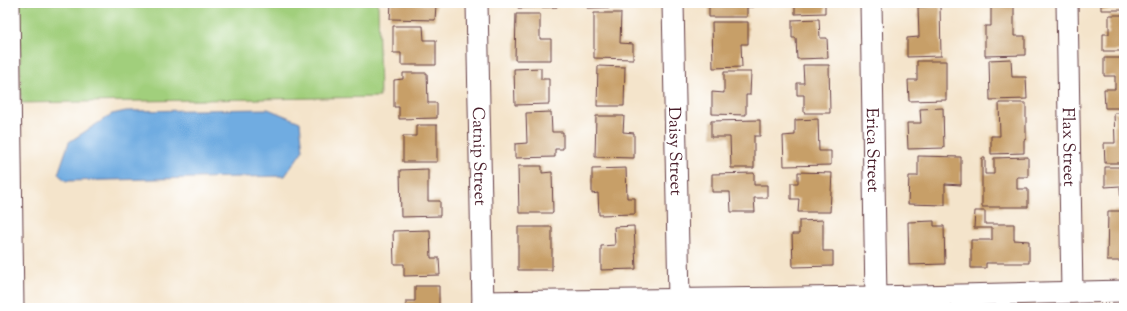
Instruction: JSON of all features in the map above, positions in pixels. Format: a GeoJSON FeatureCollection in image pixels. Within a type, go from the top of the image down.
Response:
{"type":"FeatureCollection","features":[{"type":"Feature","properties":{"kind":"street"},"geometry":{"type":"LineString","coordinates":[[9,3],[7,94],[10,306]]}},
{"type":"Feature","properties":{"kind":"street","name":"Catnip Street"},"geometry":{"type":"LineString","coordinates":[[477,3],[483,305]]}},
{"type":"Feature","properties":{"kind":"street","name":"Daisy Street"},"geometry":{"type":"LineString","coordinates":[[674,3],[680,299]]}},
{"type":"Feature","properties":{"kind":"street","name":"Erica Street"},"geometry":{"type":"LineString","coordinates":[[871,3],[876,297]]}},
{"type":"Feature","properties":{"kind":"street","name":"Flax Street"},"geometry":{"type":"LineString","coordinates":[[1067,3],[1072,292]]}},
{"type":"Feature","properties":{"kind":"street"},"geometry":{"type":"LineString","coordinates":[[483,305],[680,299],[876,297],[1124,291]]}},
{"type":"Feature","properties":{"kind":"green space"},"geometry":{"type":"Polygon","coordinates":[[[19,3],[378,3],[380,97],[21,103],[19,3]]]}},
{"type":"Feature","properties":{"kind":"water"},"geometry":{"type":"Polygon","coordinates":[[[268,109],[300,122],[303,150],[285,176],[66,181],[58,174],[69,142],[112,114],[126,111],[268,109]]]}},
{"type":"Feature","properties":{"kind":"building"},"geometry":{"type":"Polygon","coordinates":[[[391,3],[436,5],[435,20],[390,19],[391,3]]]}},
{"type":"Feature","properties":{"kind":"building"},"geometry":{"type":"Polygon","coordinates":[[[518,3],[557,3],[557,7],[518,8],[518,3]]]}},
{"type":"Feature","properties":{"kind":"building"},"geometry":{"type":"Polygon","coordinates":[[[587,3],[629,3],[630,7],[587,8],[587,3]]]}},
{"type":"Feature","properties":{"kind":"building"},"geometry":{"type":"Polygon","coordinates":[[[709,3],[754,3],[754,7],[747,7],[747,17],[709,17],[709,3]]]}},
{"type":"Feature","properties":{"kind":"building"},"geometry":{"type":"Polygon","coordinates":[[[795,3],[825,3],[825,13],[795,14],[795,3]]]}},
{"type":"Feature","properties":{"kind":"building"},"geometry":{"type":"Polygon","coordinates":[[[1101,3],[1124,3],[1124,10],[1101,10],[1101,3]]]}},
{"type":"Feature","properties":{"kind":"building"},"geometry":{"type":"Polygon","coordinates":[[[1014,5],[1014,36],[1025,36],[1025,55],[985,56],[985,26],[991,26],[991,6],[1014,5]]]}},
{"type":"Feature","properties":{"kind":"building"},"geometry":{"type":"Polygon","coordinates":[[[940,6],[941,56],[907,57],[907,38],[919,37],[918,7],[940,6]]]}},
{"type":"Feature","properties":{"kind":"building"},"geometry":{"type":"Polygon","coordinates":[[[594,13],[621,13],[620,43],[633,44],[633,59],[594,58],[594,13]]]}},
{"type":"Feature","properties":{"kind":"building"},"geometry":{"type":"Polygon","coordinates":[[[516,14],[540,14],[540,39],[551,39],[551,60],[515,60],[516,14]]]}},
{"type":"Feature","properties":{"kind":"building"},"geometry":{"type":"Polygon","coordinates":[[[1109,15],[1124,15],[1124,51],[1103,51],[1103,34],[1109,34],[1109,15]]]}},
{"type":"Feature","properties":{"kind":"building"},"geometry":{"type":"Polygon","coordinates":[[[819,19],[820,38],[827,38],[828,58],[797,59],[796,38],[792,38],[792,20],[819,19]]]}},
{"type":"Feature","properties":{"kind":"building"},"geometry":{"type":"Polygon","coordinates":[[[712,22],[748,22],[748,44],[741,44],[742,67],[713,68],[712,22]]]}},
{"type":"Feature","properties":{"kind":"building"},"geometry":{"type":"Polygon","coordinates":[[[393,26],[423,26],[424,40],[436,40],[436,65],[401,65],[401,53],[393,53],[393,26]]]}},
{"type":"Feature","properties":{"kind":"building"},"geometry":{"type":"Polygon","coordinates":[[[1104,58],[1124,58],[1124,108],[1105,108],[1104,89],[1115,89],[1115,76],[1104,76],[1104,58]]]}},
{"type":"Feature","properties":{"kind":"building"},"geometry":{"type":"Polygon","coordinates":[[[1011,59],[1012,77],[1026,77],[1027,99],[990,100],[989,60],[1011,59]]]}},
{"type":"Feature","properties":{"kind":"building"},"geometry":{"type":"Polygon","coordinates":[[[917,61],[946,61],[946,100],[909,101],[908,80],[917,80],[917,61]]]}},
{"type":"Feature","properties":{"kind":"building"},"geometry":{"type":"Polygon","coordinates":[[[803,65],[829,65],[830,113],[804,113],[804,95],[797,95],[797,83],[804,83],[803,65]]]}},
{"type":"Feature","properties":{"kind":"building"},"geometry":{"type":"Polygon","coordinates":[[[598,66],[625,67],[624,106],[597,106],[598,66]]]}},
{"type":"Feature","properties":{"kind":"building"},"geometry":{"type":"Polygon","coordinates":[[[541,68],[541,79],[549,79],[549,104],[515,105],[514,69],[541,68]]]}},
{"type":"Feature","properties":{"kind":"building"},"geometry":{"type":"Polygon","coordinates":[[[724,72],[751,72],[750,95],[746,95],[746,115],[712,114],[712,92],[724,93],[724,72]]]}},
{"type":"Feature","properties":{"kind":"building"},"geometry":{"type":"Polygon","coordinates":[[[403,73],[427,73],[428,103],[437,103],[437,118],[399,119],[399,107],[394,107],[394,80],[403,79],[403,73]]]}},
{"type":"Feature","properties":{"kind":"building"},"geometry":{"type":"Polygon","coordinates":[[[999,103],[1026,103],[1026,139],[1024,140],[1024,153],[991,154],[991,136],[1000,136],[999,103]]]}},
{"type":"Feature","properties":{"kind":"building"},"geometry":{"type":"Polygon","coordinates":[[[943,108],[944,148],[908,149],[907,123],[921,123],[920,109],[943,108]]]}},
{"type":"Feature","properties":{"kind":"building"},"geometry":{"type":"Polygon","coordinates":[[[551,112],[552,132],[563,132],[563,149],[555,149],[555,157],[515,158],[515,144],[527,143],[526,113],[551,112]]]}},
{"type":"Feature","properties":{"kind":"building"},"geometry":{"type":"Polygon","coordinates":[[[1114,113],[1124,113],[1124,163],[1105,163],[1104,143],[1115,143],[1114,113]]]}},
{"type":"Feature","properties":{"kind":"building"},"geometry":{"type":"Polygon","coordinates":[[[596,116],[624,116],[623,132],[634,133],[634,158],[595,157],[596,116]]]}},
{"type":"Feature","properties":{"kind":"building"},"geometry":{"type":"Polygon","coordinates":[[[818,119],[819,151],[831,151],[831,165],[784,166],[783,136],[795,135],[795,120],[818,119]]]}},
{"type":"Feature","properties":{"kind":"building"},"geometry":{"type":"Polygon","coordinates":[[[760,120],[760,136],[754,136],[754,168],[731,168],[730,137],[711,137],[711,121],[760,120]]]}},
{"type":"Feature","properties":{"kind":"building"},"geometry":{"type":"Polygon","coordinates":[[[416,125],[437,125],[437,162],[403,162],[403,136],[416,136],[416,125]]]}},
{"type":"Feature","properties":{"kind":"building"},"geometry":{"type":"Polygon","coordinates":[[[918,156],[961,157],[961,185],[945,184],[945,205],[908,204],[909,176],[918,176],[918,156]]]}},
{"type":"Feature","properties":{"kind":"building"},"geometry":{"type":"Polygon","coordinates":[[[1028,157],[1028,177],[1017,177],[1017,189],[1028,189],[1028,207],[982,207],[982,158],[985,158],[985,174],[994,174],[994,158],[1028,157]]]}},
{"type":"Feature","properties":{"kind":"building"},"geometry":{"type":"Polygon","coordinates":[[[518,166],[542,166],[542,173],[552,172],[553,213],[519,213],[518,166]]]}},
{"type":"Feature","properties":{"kind":"building"},"geometry":{"type":"Polygon","coordinates":[[[1105,167],[1124,167],[1124,206],[1121,206],[1120,186],[1105,187],[1105,167]]]}},
{"type":"Feature","properties":{"kind":"building"},"geometry":{"type":"Polygon","coordinates":[[[626,168],[627,198],[635,198],[635,214],[599,215],[598,193],[592,194],[592,169],[626,168]]]}},
{"type":"Feature","properties":{"kind":"building"},"geometry":{"type":"Polygon","coordinates":[[[428,169],[428,201],[440,201],[440,216],[401,217],[400,170],[428,169]]]}},
{"type":"Feature","properties":{"kind":"building"},"geometry":{"type":"Polygon","coordinates":[[[798,172],[832,173],[830,212],[798,212],[799,199],[791,199],[791,183],[798,183],[798,172]]]}},
{"type":"Feature","properties":{"kind":"building"},"geometry":{"type":"Polygon","coordinates":[[[754,173],[754,185],[767,185],[767,198],[754,198],[755,212],[731,212],[730,192],[712,192],[712,174],[754,173]]]}},
{"type":"Feature","properties":{"kind":"building"},"geometry":{"type":"Polygon","coordinates":[[[975,211],[985,211],[985,224],[1014,224],[1014,240],[1029,241],[1029,263],[986,263],[986,268],[971,268],[971,240],[992,240],[992,228],[974,228],[975,211]]]}},
{"type":"Feature","properties":{"kind":"building"},"geometry":{"type":"Polygon","coordinates":[[[1108,211],[1124,211],[1124,261],[1107,261],[1108,211]]]}},
{"type":"Feature","properties":{"kind":"building"},"geometry":{"type":"Polygon","coordinates":[[[823,220],[823,251],[833,251],[833,266],[793,267],[792,234],[799,234],[799,221],[823,220]]]}},
{"type":"Feature","properties":{"kind":"building"},"geometry":{"type":"Polygon","coordinates":[[[934,221],[934,226],[944,226],[945,264],[909,265],[908,222],[934,221]]]}},
{"type":"Feature","properties":{"kind":"building"},"geometry":{"type":"Polygon","coordinates":[[[634,226],[636,269],[601,270],[601,246],[615,245],[614,227],[634,226]]]}},
{"type":"Feature","properties":{"kind":"building"},"geometry":{"type":"Polygon","coordinates":[[[518,227],[552,227],[552,270],[518,270],[518,227]]]}},
{"type":"Feature","properties":{"kind":"building"},"geometry":{"type":"Polygon","coordinates":[[[430,230],[431,258],[439,258],[440,275],[404,276],[404,264],[394,264],[393,231],[430,230]]]}},
{"type":"Feature","properties":{"kind":"building"},"geometry":{"type":"Polygon","coordinates":[[[415,286],[439,286],[439,308],[406,308],[406,301],[415,301],[415,286]]]}}]}
